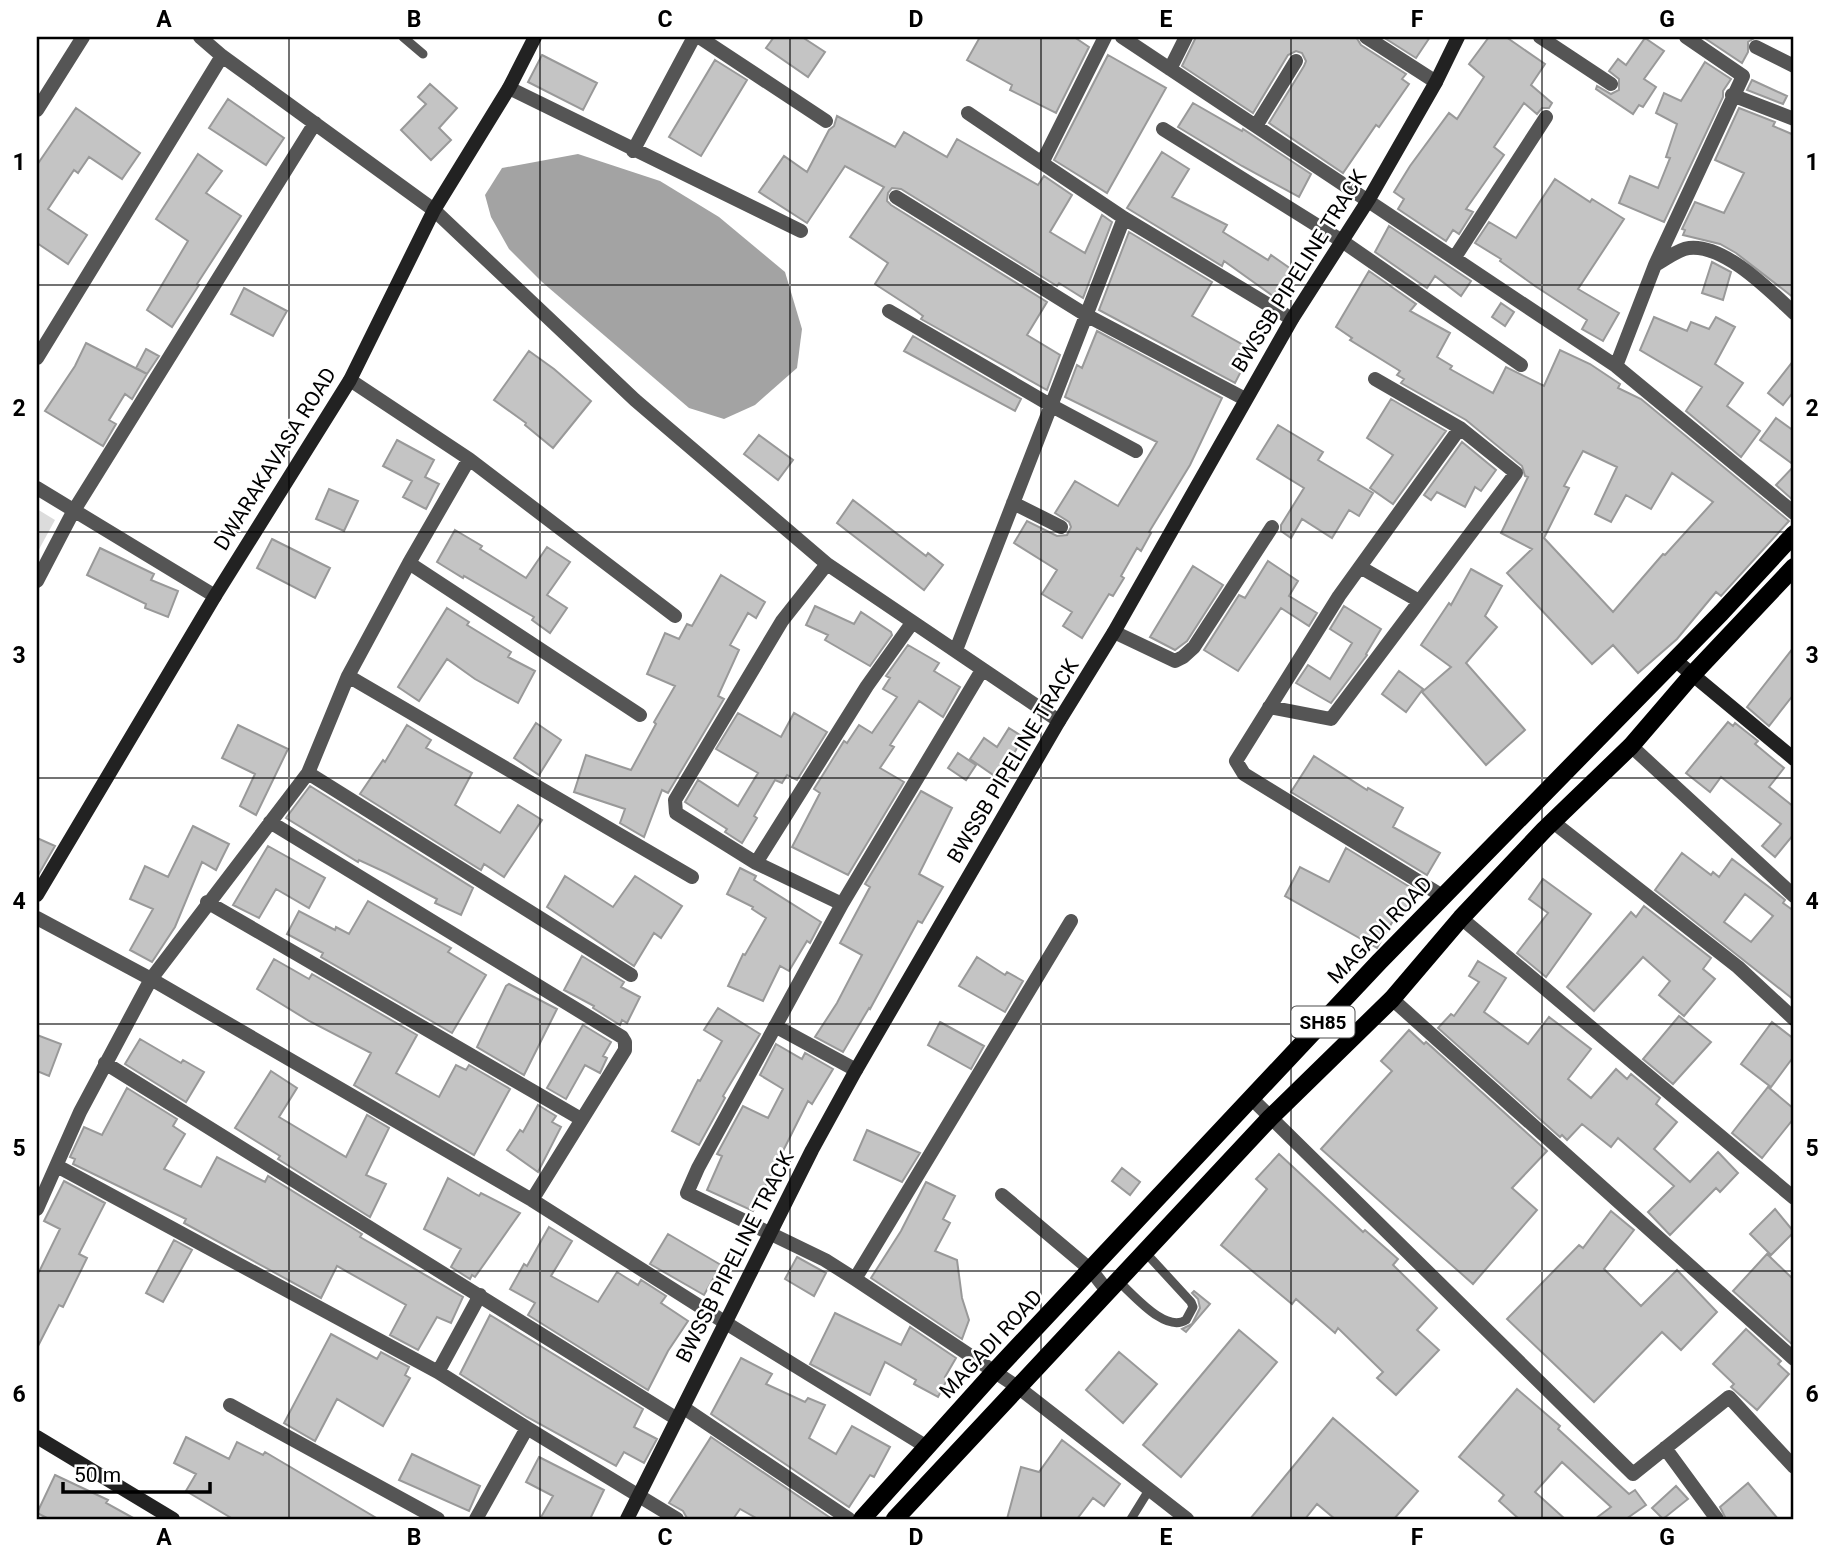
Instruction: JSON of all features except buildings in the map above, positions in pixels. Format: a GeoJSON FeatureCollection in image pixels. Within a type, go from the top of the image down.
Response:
{"type":"FeatureCollection","features":[{"type":"Feature","properties":{"kind":"main road","name":"MAGADI ROAD"},"geometry":{"type":"LineString","coordinates":[[862,1519],[995,1371],[1251,1098],[1794,534]]}},
{"type":"Feature","properties":{"kind":"main road","name":"SH85"},"geometry":{"type":"LineString","coordinates":[[895,1519],[1270,1118],[1392,999],[1461,918],[1631,746],[1692,675],[1794,568]]}},
{"type":"Feature","properties":{"kind":"street"},"geometry":{"type":"LineString","coordinates":[[37,110],[83,37]]}},
{"type":"Feature","properties":{"kind":"street"},"geometry":{"type":"LineString","coordinates":[[200,37],[222,56],[434,210],[635,400],[827,564],[1059,721]]}},
{"type":"Feature","properties":{"kind":"street","name":"DWARAKAVASA ROAD"},"geometry":{"type":"LineString","coordinates":[[37,895],[215,596],[350,380],[434,210],[509,88],[535,37]]}},
{"type":"Feature","properties":{"kind":"street"},"geometry":{"type":"LineString","coordinates":[[633,151],[696,37],[826,121]]}},
{"type":"Feature","properties":{"kind":"street"},"geometry":{"type":"LineString","coordinates":[[1042,163],[1105,37]]}},
{"type":"Feature","properties":{"kind":"street"},"geometry":{"type":"LineString","coordinates":[[1122,37],[1616,366],[1794,513]]}},
{"type":"Feature","properties":{"kind":"street"},"geometry":{"type":"LineString","coordinates":[[1170,69],[1186,37]]}},
{"type":"Feature","properties":{"kind":"street"},"geometry":{"type":"LineString","coordinates":[[1366,37],[1436,82]]}},
{"type":"Feature","properties":{"kind":"street","name":"BWSSB PIPELINE TRACK"},"geometry":{"type":"LineString","coordinates":[[627,1519],[770,1233],[856,1070],[1059,721],[1114,632],[1245,399],[1369,200],[1436,82],[1458,37]]}},
{"type":"Feature","properties":{"kind":"street"},"geometry":{"type":"LineString","coordinates":[[1540,37],[1611,84]]}},
{"type":"Feature","properties":{"kind":"street"},"geometry":{"type":"LineString","coordinates":[[1616,366],[1655,265],[1743,76],[1686,37]]}},
{"type":"Feature","properties":{"kind":"street"},"geometry":{"type":"LineString","coordinates":[[1756,47],[1794,65]]}},
{"type":"Feature","properties":{"kind":"street"},"geometry":{"type":"LineString","coordinates":[[37,358],[222,56]]}},
{"type":"Feature","properties":{"kind":"street"},"geometry":{"type":"LineString","coordinates":[[1256,126],[1296,61]]}},
{"type":"Feature","properties":{"kind":"street"},"geometry":{"type":"LineString","coordinates":[[509,88],[801,232]]}},
{"type":"Feature","properties":{"kind":"street"},"geometry":{"type":"LineString","coordinates":[[1732,95],[1794,119]]}},
{"type":"Feature","properties":{"kind":"street"},"geometry":{"type":"LineString","coordinates":[[968,113],[1124,218],[1293,318]]}},
{"type":"Feature","properties":{"kind":"street"},"geometry":{"type":"LineString","coordinates":[[1455,257],[1546,117]]}},
{"type":"Feature","properties":{"kind":"street"},"geometry":{"type":"LineString","coordinates":[[37,581],[73,512],[314,123]]}},
{"type":"Feature","properties":{"kind":"street"},"geometry":{"type":"LineString","coordinates":[[1163,129],[1342,241],[1521,365]]}},
{"type":"Feature","properties":{"kind":"street"},"geometry":{"type":"LineString","coordinates":[[896,197],[1086,315],[1245,399]]}},
{"type":"Feature","properties":{"kind":"street"},"geometry":{"type":"LineString","coordinates":[[956,650],[1124,218]]}},
{"type":"Feature","properties":{"kind":"street"},"geometry":{"type":"LineString","coordinates":[[1655,265],[1687,247],[1701,248],[1721,255],[1756,279],[1794,313]]}},
{"type":"Feature","properties":{"kind":"street"},"geometry":{"type":"LineString","coordinates":[[889,311],[1052,406],[1136,451]]}},
{"type":"Feature","properties":{"kind":"street"},"geometry":{"type":"LineString","coordinates":[[1269,707],[1331,719],[1516,473],[1460,428],[1375,379]]}},
{"type":"Feature","properties":{"kind":"street"},"geometry":{"type":"LineString","coordinates":[[350,380],[469,459],[675,616]]}},
{"type":"Feature","properties":{"kind":"street"},"geometry":{"type":"LineString","coordinates":[[1444,897],[1244,774],[1236,761],[1339,596],[1460,428]]}},
{"type":"Feature","properties":{"kind":"street"},"geometry":{"type":"LineString","coordinates":[[37,1209],[80,1112],[151,979],[207,902],[308,773],[348,676],[469,459]]}},
{"type":"Feature","properties":{"kind":"street"},"geometry":{"type":"LineString","coordinates":[[37,488],[215,596]]}},
{"type":"Feature","properties":{"kind":"street"},"geometry":{"type":"LineString","coordinates":[[1013,503],[1061,527]]}},
{"type":"Feature","properties":{"kind":"street"},"geometry":{"type":"LineString","coordinates":[[1114,632],[1175,661],[1183,657],[1194,647],[1272,527]]}},
{"type":"Feature","properties":{"kind":"street"},"geometry":{"type":"LineString","coordinates":[[409,563],[640,715]]}},
{"type":"Feature","properties":{"kind":"street"},"geometry":{"type":"LineString","coordinates":[[827,564],[782,621],[675,800],[676,813],[756,863],[842,904]]}},
{"type":"Feature","properties":{"kind":"street"},"geometry":{"type":"LineString","coordinates":[[1360,567],[1419,601]]}},
{"type":"Feature","properties":{"kind":"street"},"geometry":{"type":"LineString","coordinates":[[756,863],[867,686],[912,623]]}},
{"type":"Feature","properties":{"kind":"street"},"geometry":{"type":"LineString","coordinates":[[1675,660],[1794,759]]}},
{"type":"Feature","properties":{"kind":"street"},"geometry":{"type":"LineString","coordinates":[[982,670],[842,904],[687,1193],[825,1260],[855,1279],[1019,1388],[1187,1519]]}},
{"type":"Feature","properties":{"kind":"street"},"geometry":{"type":"LineString","coordinates":[[348,676],[692,877]]}},
{"type":"Feature","properties":{"kind":"street"},"geometry":{"type":"LineString","coordinates":[[1631,746],[1794,896]]}},
{"type":"Feature","properties":{"kind":"street"},"geometry":{"type":"LineString","coordinates":[[308,773],[631,975]]}},
{"type":"Feature","properties":{"kind":"street"},"geometry":{"type":"LineString","coordinates":[[270,822],[622,1037],[625,1050],[532,1200]]}},
{"type":"Feature","properties":{"kind":"street"},"geometry":{"type":"LineString","coordinates":[[1553,822],[1738,967],[1794,1019]]}},
{"type":"Feature","properties":{"kind":"street"},"geometry":{"type":"LineString","coordinates":[[207,902],[581,1119]]}},
{"type":"Feature","properties":{"kind":"street"},"geometry":{"type":"LineString","coordinates":[[37,918],[151,979],[532,1200],[726,1324],[927,1447]]}},
{"type":"Feature","properties":{"kind":"street"},"geometry":{"type":"LineString","coordinates":[[1461,918],[1794,1198]]}},
{"type":"Feature","properties":{"kind":"street"},"geometry":{"type":"LineString","coordinates":[[855,1279],[1071,921]]}},
{"type":"Feature","properties":{"kind":"street"},"geometry":{"type":"LineString","coordinates":[[1392,999],[1794,1359]]}},
{"type":"Feature","properties":{"kind":"street"},"geometry":{"type":"LineString","coordinates":[[775,1026],[856,1070]]}},
{"type":"Feature","properties":{"kind":"street"},"geometry":{"type":"LineString","coordinates":[[105,1063],[849,1519]]}},
{"type":"Feature","properties":{"kind":"street"},"geometry":{"type":"LineString","coordinates":[[1251,1098],[1633,1474],[1730,1397],[1794,1467]]}},
{"type":"Feature","properties":{"kind":"street"},"geometry":{"type":"LineString","coordinates":[[57,1166],[438,1372],[677,1519]]}},
{"type":"Feature","properties":{"kind":"street"},"geometry":{"type":"LineString","coordinates":[[1002,1195],[1113,1287]]}},
{"type":"Feature","properties":{"kind":"street"},"geometry":{"type":"LineString","coordinates":[[438,1372],[480,1295]]}},
{"type":"Feature","properties":{"kind":"street"},"geometry":{"type":"LineString","coordinates":[[230,1405],[438,1519]]}},
{"type":"Feature","properties":{"kind":"street"},"geometry":{"type":"LineString","coordinates":[[476,1519],[527,1428]]}},
{"type":"Feature","properties":{"kind":"street"},"geometry":{"type":"LineString","coordinates":[[37,1437],[173,1519]]}},
{"type":"Feature","properties":{"kind":"street"},"geometry":{"type":"LineString","coordinates":[[1665,1448],[1717,1519]]}},
{"type":"Feature","properties":{"kind":"lane"},"geometry":{"type":"LineString","coordinates":[[403,37],[423,54]]}},
{"type":"Feature","properties":{"kind":"lane"},"geometry":{"type":"LineString","coordinates":[[1113,1287],[1163,1320],[1180,1324],[1186,1320],[1193,1307],[1191,1302],[1145,1252]]}},
{"type":"Feature","properties":{"kind":"lane"},"geometry":{"type":"LineString","coordinates":[[1130,1519],[1149,1490]]}},
{"type":"Feature","properties":{"kind":"shaded area"},"geometry":{"type":"Polygon","coordinates":[[[578,154],[660,181],[719,217],[785,272],[802,329],[797,368],[755,405],[724,419],[689,408],[542,282],[509,249],[491,217],[485,195],[502,168],[578,154]]]}},
{"type":"Feature","properties":{"kind":"shaded area"},"geometry":{"type":"Polygon","coordinates":[[[37,509],[55,520],[37,553],[37,509]]]}}]}
